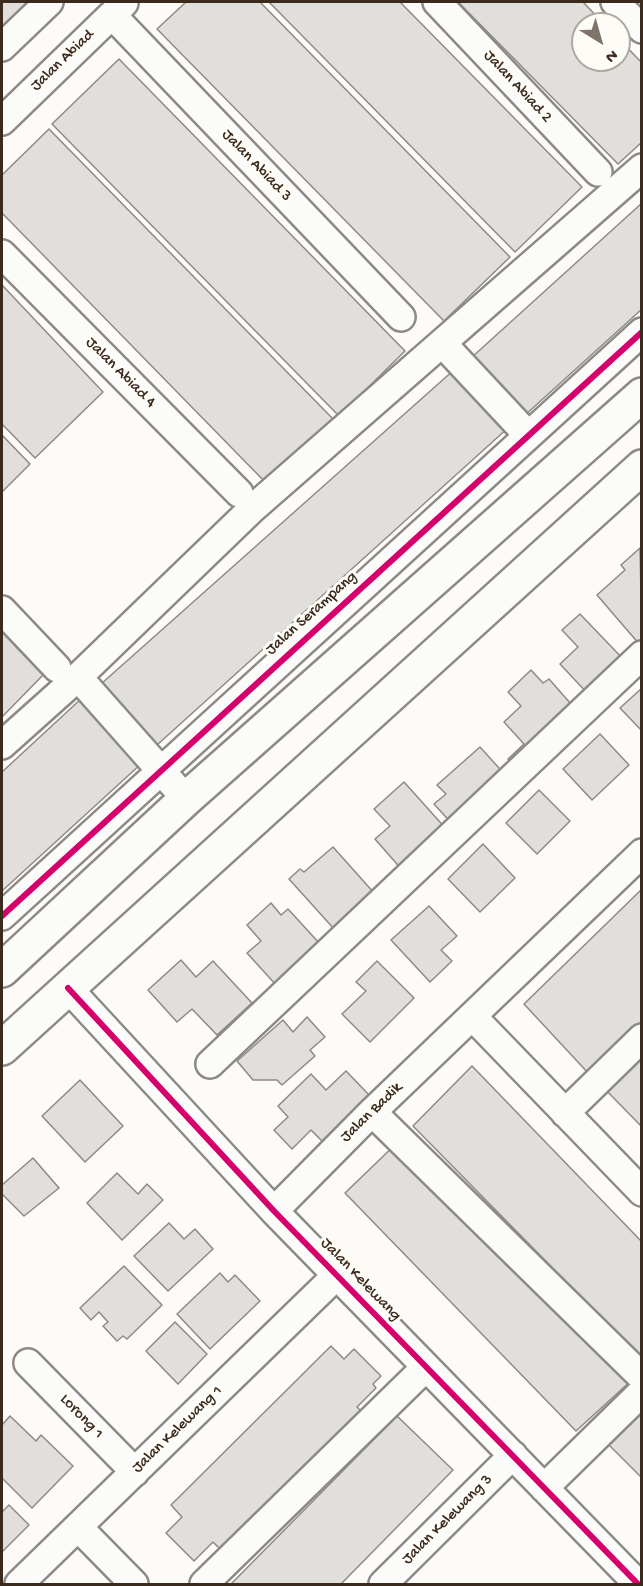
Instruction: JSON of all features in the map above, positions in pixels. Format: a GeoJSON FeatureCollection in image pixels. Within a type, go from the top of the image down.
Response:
{"type":"FeatureCollection","features":[{"type":"Feature","properties":{"kind":"main road"},"geometry":{"type":"LineString","coordinates":[[2,970],[186,799],[642,395]]}},
{"type":"Feature","properties":{"kind":"main road"},"geometry":{"type":"LineString","coordinates":[[2,1048],[639,475]]}},
{"type":"Feature","properties":{"kind":"street"},"geometry":{"type":"LineString","coordinates":[[2,47],[49,2]]}},
{"type":"Feature","properties":{"kind":"street","name":"Jalan Abiad 2"},"geometry":{"type":"LineString","coordinates":[[437,2],[598,172]]}},
{"type":"Feature","properties":{"kind":"street"},"geometry":{"type":"LineString","coordinates":[[615,2],[642,29]]}},
{"type":"Feature","properties":{"kind":"street","name":"Jalan Abiad"},"geometry":{"type":"LineString","coordinates":[[2,121],[118,8]]}},
{"type":"Feature","properties":{"kind":"street","name":"Jalan Abiad 3"},"geometry":{"type":"LineString","coordinates":[[118,8],[401,317]]}},
{"type":"Feature","properties":{"kind":"street"},"geometry":{"type":"LineString","coordinates":[[2,745],[67,673],[642,168]]}},
{"type":"Feature","properties":{"kind":"street","name":"Jalan Abiad 4"},"geometry":{"type":"LineString","coordinates":[[2,254],[238,493]]}},
{"type":"Feature","properties":{"kind":"street","name":"Jalan Serampang"},"geometry":{"type":"LineString","coordinates":[[2,916],[642,332]]}},
{"type":"Feature","properties":{"kind":"street"},"geometry":{"type":"LineString","coordinates":[[442,343],[528,435]]}},
{"type":"Feature","properties":{"kind":"street"},"geometry":{"type":"LineString","coordinates":[[2,610],[67,673],[186,799]]}},
{"type":"Feature","properties":{"kind":"street"},"geometry":{"type":"LineString","coordinates":[[210,1064],[642,655]]}},
{"type":"Feature","properties":{"kind":"street","name":"Jalan Badik"},"geometry":{"type":"LineString","coordinates":[[274,1211],[372,1112],[642,853]]}},
{"type":"Feature","properties":{"kind":"street","name":"Jalan Kelewang"},"geometry":{"type":"LineString","coordinates":[[68,988],[274,1211],[544,1488],[629,1564],[638,1584]]}},
{"type":"Feature","properties":{"kind":"street"},"geometry":{"type":"LineString","coordinates":[[473,1017],[642,1192]]}},
{"type":"Feature","properties":{"kind":"street"},"geometry":{"type":"LineString","coordinates":[[565,1113],[642,1038]]}},
{"type":"Feature","properties":{"kind":"street"},"geometry":{"type":"LineString","coordinates":[[372,1112],[642,1377]]}},
{"type":"Feature","properties":{"kind":"street","name":"Jalan Kelewang 1"},"geometry":{"type":"LineString","coordinates":[[19,1584],[337,1275]]}},
{"type":"Feature","properties":{"kind":"street","name":"Lorong 1"},"geometry":{"type":"LineString","coordinates":[[28,1363],[135,1472]]}},
{"type":"Feature","properties":{"kind":"street"},"geometry":{"type":"LineString","coordinates":[[204,1584],[426,1367]]}},
{"type":"Feature","properties":{"kind":"street"},"geometry":{"type":"LineString","coordinates":[[544,1488],[642,1392]]}},
{"type":"Feature","properties":{"kind":"street","name":"Jalan Kelewang 3"},"geometry":{"type":"LineString","coordinates":[[400,1579],[513,1455]]}},
{"type":"Feature","properties":{"kind":"street"},"geometry":{"type":"LineString","coordinates":[[78,1527],[134,1584]]}},
{"type":"Feature","properties":{"kind":"building"},"geometry":{"type":"Polygon","coordinates":[[[2,2],[31,2],[2,30],[2,2]]]}},
{"type":"Feature","properties":{"kind":"building"},"geometry":{"type":"Polygon","coordinates":[[[186,2],[260,2],[510,257],[444,321],[157,29],[186,2]]]}},
{"type":"Feature","properties":{"kind":"building"},"geometry":{"type":"Polygon","coordinates":[[[269,2],[400,2],[582,187],[515,252],[269,2]]]}},
{"type":"Feature","properties":{"kind":"building"},"geometry":{"type":"Polygon","coordinates":[[[458,2],[583,2],[593,12],[571,12],[571,72],[631,72],[631,52],[642,63],[642,142],[618,164],[458,2]]]}},
{"type":"Feature","properties":{"kind":"building"},"geometry":{"type":"Polygon","coordinates":[[[119,59],[405,351],[339,416],[52,124],[119,59]]]}},
{"type":"Feature","properties":{"kind":"building"},"geometry":{"type":"Polygon","coordinates":[[[49,129],[335,421],[269,486],[2,213],[2,175],[49,129]]]}},
{"type":"Feature","properties":{"kind":"building"},"geometry":{"type":"Polygon","coordinates":[[[642,203],[642,309],[524,416],[471,358],[642,203]]]}},
{"type":"Feature","properties":{"kind":"building"},"geometry":{"type":"Polygon","coordinates":[[[2,285],[103,392],[35,458],[2,424],[2,285]]]}},
{"type":"Feature","properties":{"kind":"building"},"geometry":{"type":"Polygon","coordinates":[[[455,369],[509,427],[157,745],[101,684],[455,369]]]}},
{"type":"Feature","properties":{"kind":"building"},"geometry":{"type":"Polygon","coordinates":[[[2,435],[30,464],[2,492],[2,435]]]}},
{"type":"Feature","properties":{"kind":"building"},"geometry":{"type":"Polygon","coordinates":[[[640,548],[642,643],[640,645],[597,595],[625,570],[621,565],[640,548]]]}},
{"type":"Feature","properties":{"kind":"building"},"geometry":{"type":"Polygon","coordinates":[[[580,614],[625,661],[589,695],[560,664],[578,647],[562,630],[580,614]]]}},
{"type":"Feature","properties":{"kind":"building"},"geometry":{"type":"Polygon","coordinates":[[[2,629],[45,673],[2,717],[2,629]]]}},
{"type":"Feature","properties":{"kind":"building"},"geometry":{"type":"Polygon","coordinates":[[[531,670],[543,683],[549,679],[578,712],[517,768],[508,759],[524,744],[504,722],[521,706],[508,692],[531,670]]]}},
{"type":"Feature","properties":{"kind":"building"},"geometry":{"type":"Polygon","coordinates":[[[642,688],[642,731],[620,708],[642,688]]]}},
{"type":"Feature","properties":{"kind":"building"},"geometry":{"type":"Polygon","coordinates":[[[82,698],[142,763],[2,891],[2,772],[82,698]]]}},
{"type":"Feature","properties":{"kind":"building"},"geometry":{"type":"Polygon","coordinates":[[[600,734],[629,765],[592,800],[563,769],[600,734]]]}},
{"type":"Feature","properties":{"kind":"building"},"geometry":{"type":"Polygon","coordinates":[[[480,747],[508,778],[454,826],[434,804],[446,794],[437,785],[480,747]]]}},
{"type":"Feature","properties":{"kind":"building"},"geometry":{"type":"Polygon","coordinates":[[[404,782],[448,831],[403,871],[375,839],[390,826],[374,809],[404,782]]]}},
{"type":"Feature","properties":{"kind":"building"},"geometry":{"type":"Polygon","coordinates":[[[539,790],[570,821],[537,854],[506,823],[539,790]]]}},
{"type":"Feature","properties":{"kind":"building"},"geometry":{"type":"Polygon","coordinates":[[[483,844],[515,878],[480,912],[448,879],[483,844]]]}},
{"type":"Feature","properties":{"kind":"building"},"geometry":{"type":"Polygon","coordinates":[[[333,847],[375,894],[335,930],[289,879],[300,869],[304,872],[333,847]]]}},
{"type":"Feature","properties":{"kind":"building"},"geometry":{"type":"Polygon","coordinates":[[[642,889],[642,1025],[590,1075],[524,1004],[642,889]]]}},
{"type":"Feature","properties":{"kind":"building"},"geometry":{"type":"Polygon","coordinates":[[[271,903],[281,915],[288,909],[321,945],[277,986],[247,953],[261,941],[247,925],[271,903]]]}},
{"type":"Feature","properties":{"kind":"building"},"geometry":{"type":"Polygon","coordinates":[[[429,906],[457,936],[441,950],[452,961],[430,982],[391,940],[429,906]]]}},
{"type":"Feature","properties":{"kind":"building"},"geometry":{"type":"Polygon","coordinates":[[[181,960],[196,977],[213,961],[252,1003],[217,1035],[192,1009],[177,1022],[148,990],[181,960]]]}},
{"type":"Feature","properties":{"kind":"building"},"geometry":{"type":"Polygon","coordinates":[[[377,961],[414,998],[370,1042],[342,1014],[366,991],[356,982],[377,961]]]}},
{"type":"Feature","properties":{"kind":"building"},"geometry":{"type":"Polygon","coordinates":[[[307,1017],[325,1037],[310,1050],[315,1056],[282,1085],[277,1080],[253,1080],[237,1061],[283,1020],[293,1032],[307,1017]]]}},
{"type":"Feature","properties":{"kind":"building"},"geometry":{"type":"Polygon","coordinates":[[[642,1046],[642,1127],[601,1085],[642,1046]]]}},
{"type":"Feature","properties":{"kind":"building"},"geometry":{"type":"Polygon","coordinates":[[[472,1066],[642,1242],[642,1359],[413,1126],[472,1066]]]}},
{"type":"Feature","properties":{"kind":"building"},"geometry":{"type":"Polygon","coordinates":[[[346,1071],[373,1099],[326,1145],[311,1130],[292,1149],[274,1130],[288,1117],[278,1106],[311,1074],[326,1090],[346,1071]]]}},
{"type":"Feature","properties":{"kind":"building"},"geometry":{"type":"Polygon","coordinates":[[[80,1080],[123,1126],[85,1162],[42,1116],[80,1080]]]}},
{"type":"Feature","properties":{"kind":"building"},"geometry":{"type":"Polygon","coordinates":[[[400,1140],[633,1379],[576,1431],[345,1193],[400,1140]]]}},
{"type":"Feature","properties":{"kind":"building"},"geometry":{"type":"Polygon","coordinates":[[[33,1158],[59,1188],[24,1216],[2,1194],[2,1185],[33,1158]]]}},
{"type":"Feature","properties":{"kind":"building"},"geometry":{"type":"Polygon","coordinates":[[[117,1173],[138,1194],[147,1184],[163,1200],[122,1240],[87,1203],[117,1173]]]}},
{"type":"Feature","properties":{"kind":"building"},"geometry":{"type":"Polygon","coordinates":[[[169,1223],[184,1239],[195,1229],[213,1249],[168,1291],[134,1256],[169,1223]]]}},
{"type":"Feature","properties":{"kind":"building"},"geometry":{"type":"Polygon","coordinates":[[[124,1266],[162,1305],[127,1339],[123,1336],[117,1341],[103,1326],[108,1322],[99,1312],[91,1320],[80,1308],[124,1266]]]}},
{"type":"Feature","properties":{"kind":"building"},"geometry":{"type":"Polygon","coordinates":[[[220,1273],[228,1282],[235,1275],[260,1301],[210,1349],[177,1314],[220,1273]]]}},
{"type":"Feature","properties":{"kind":"building"},"geometry":{"type":"Polygon","coordinates":[[[175,1322],[207,1354],[178,1384],[146,1351],[175,1322]]]}},
{"type":"Feature","properties":{"kind":"building"},"geometry":{"type":"Polygon","coordinates":[[[331,1346],[344,1359],[354,1349],[381,1376],[373,1384],[376,1388],[357,1407],[368,1418],[228,1557],[213,1542],[194,1561],[166,1533],[182,1517],[171,1505],[331,1346]]]}},
{"type":"Feature","properties":{"kind":"building"},"geometry":{"type":"Polygon","coordinates":[[[642,1409],[642,1478],[608,1444],[642,1409]]]}},
{"type":"Feature","properties":{"kind":"building"},"geometry":{"type":"Polygon","coordinates":[[[10,1416],[36,1441],[41,1435],[73,1466],[32,1508],[2,1478],[2,1425],[10,1416]]]}},
{"type":"Feature","properties":{"kind":"building"},"geometry":{"type":"Polygon","coordinates":[[[397,1416],[453,1470],[341,1584],[231,1584],[397,1416]]]}},
{"type":"Feature","properties":{"kind":"building"},"geometry":{"type":"Polygon","coordinates":[[[9,1505],[29,1525],[2,1552],[2,1512],[9,1505]]]}},
{"type":"Feature","properties":{"kind":"cycle path"},"geometry":{"type":"LineString","coordinates":[[2,916],[642,332]]}},
{"type":"Feature","properties":{"kind":"cycle path"},"geometry":{"type":"LineString","coordinates":[[68,988],[274,1211],[638,1584]]}}]}
